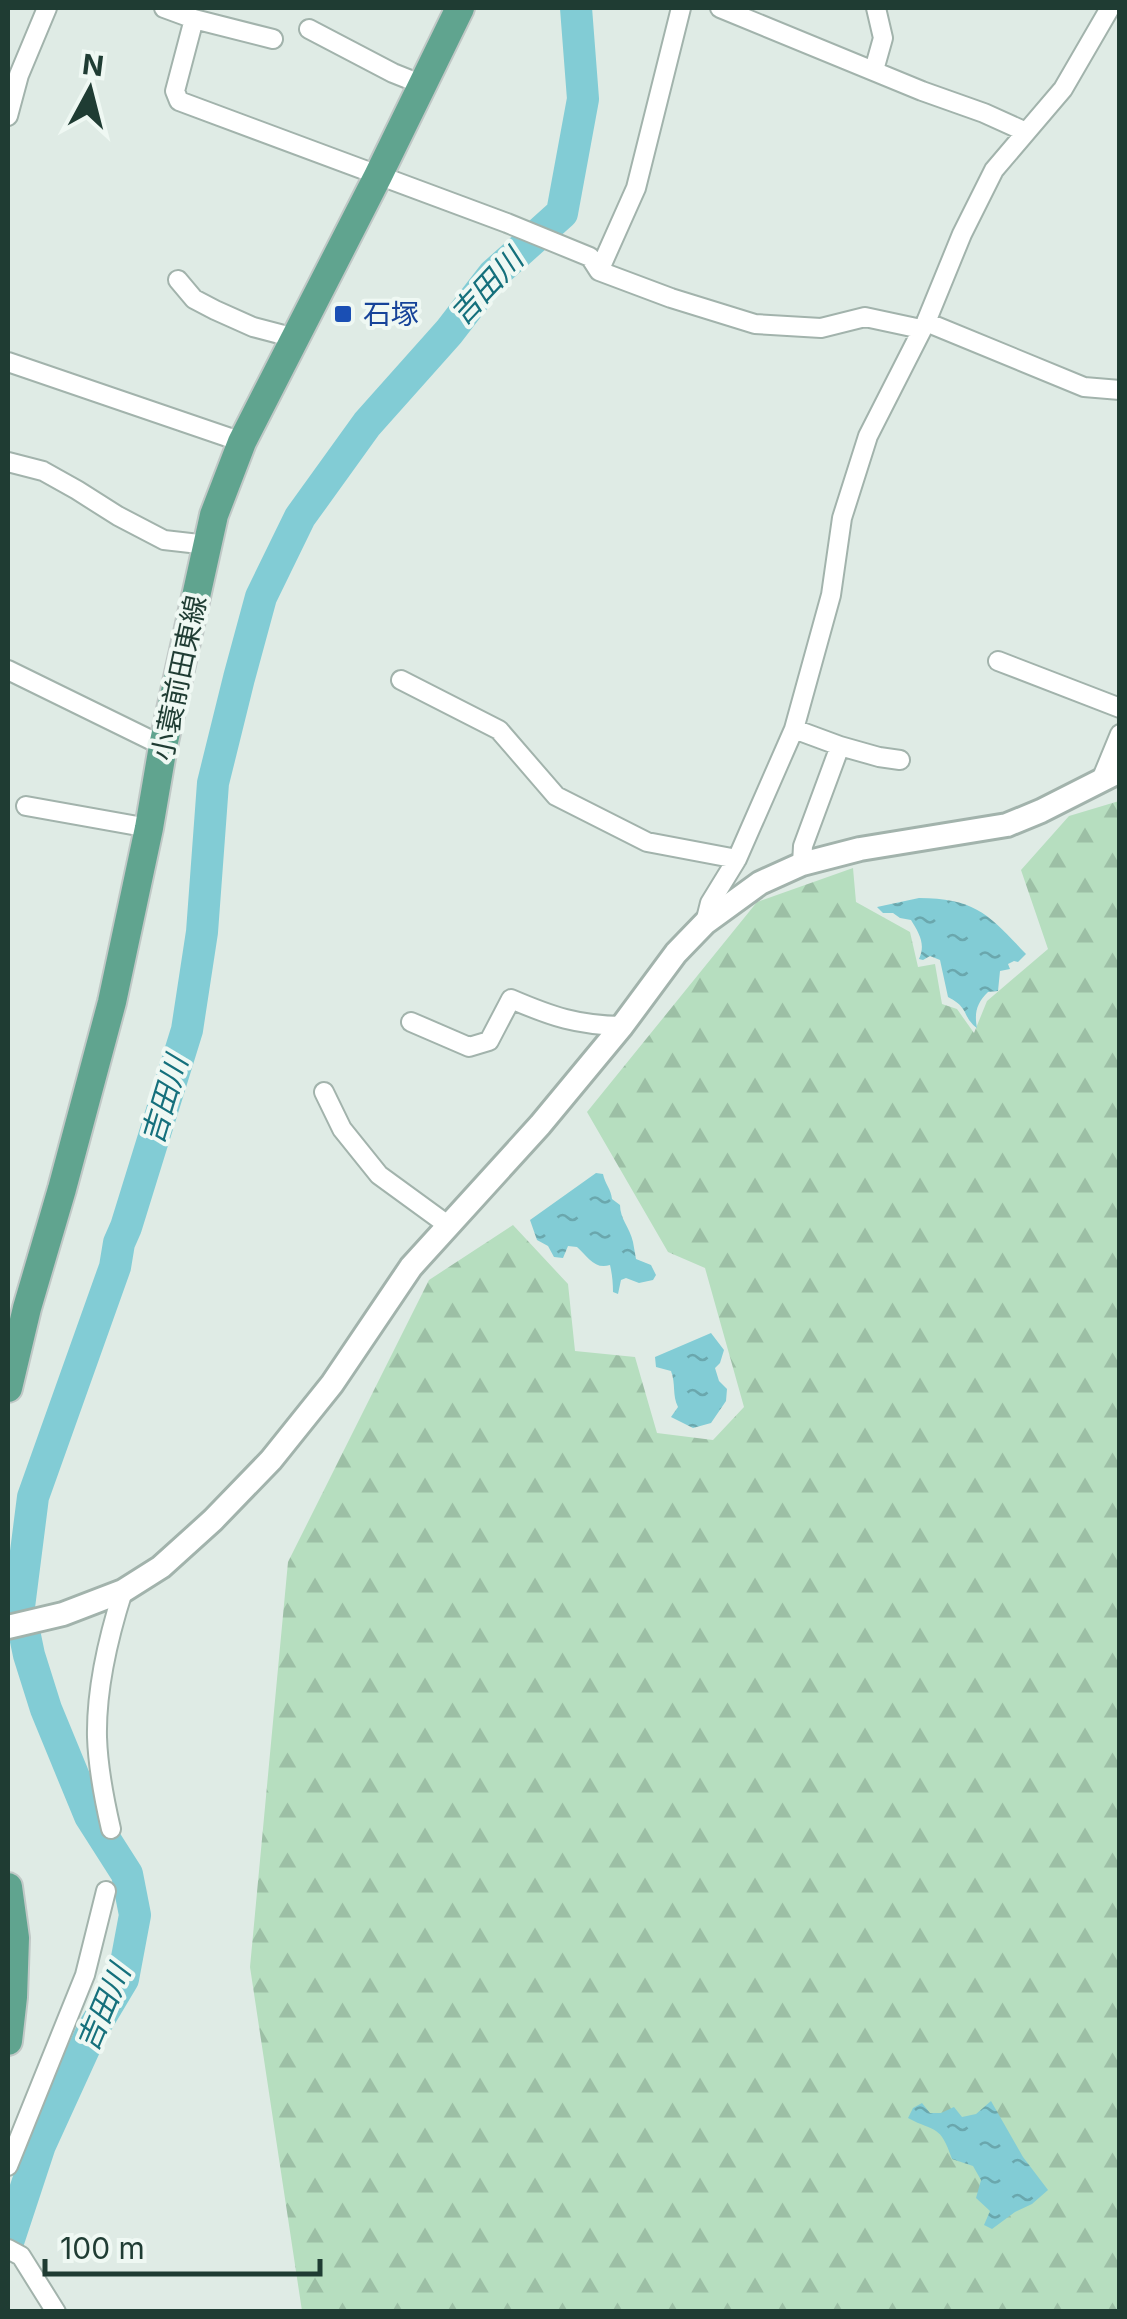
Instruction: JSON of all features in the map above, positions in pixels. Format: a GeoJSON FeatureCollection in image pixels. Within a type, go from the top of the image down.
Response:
{"type":"FeatureCollection","features":[{"type":"Feature","properties":{"kind":"main road","name":"小蓑前田東線"},"geometry":{"type":"LineString","coordinates":[[8,1388],[17,1305],[62,1190],[112,1002],[214,515],[242,442],[460,8]]}},
{"type":"Feature","properties":{"kind":"main road"},"geometry":{"type":"LineString","coordinates":[[8,1888],[15,1938],[8,2042]]}},
{"type":"Feature","properties":{"kind":"street"},"geometry":{"type":"LineString","coordinates":[[8,116],[19,75],[46,8]]}},
{"type":"Feature","properties":{"kind":"street"},"geometry":{"type":"LineString","coordinates":[[164,8],[274,39]]}},
{"type":"Feature","properties":{"kind":"street"},"geometry":{"type":"LineString","coordinates":[[600,271],[636,188],[680,8]]}},
{"type":"Feature","properties":{"kind":"street"},"geometry":{"type":"LineString","coordinates":[[720,8],[1026,132]]}},
{"type":"Feature","properties":{"kind":"street"},"geometry":{"type":"LineString","coordinates":[[874,70],[883,38],[876,8]]}},
{"type":"Feature","properties":{"kind":"street"},"geometry":{"type":"LineString","coordinates":[[705,923],[710,903],[737,859],[794,730],[831,595],[842,518],[868,436],[924,326],[994,170],[1063,89],[1110,8]]}},
{"type":"Feature","properties":{"kind":"street"},"geometry":{"type":"LineString","coordinates":[[194,18],[175,91],[179,101],[564,246],[590,257],[600,271],[754,324],[821,328],[866,317],[924,326],[1084,387],[1120,390]]}},
{"type":"Feature","properties":{"kind":"street"},"geometry":{"type":"LineString","coordinates":[[309,29],[423,85]]}},
{"type":"Feature","properties":{"kind":"street"},"geometry":{"type":"LineString","coordinates":[[178,280],[194,299],[215,310],[253,327],[295,338]]}},
{"type":"Feature","properties":{"kind":"street"},"geometry":{"type":"LineString","coordinates":[[8,362],[242,442]]}},
{"type":"Feature","properties":{"kind":"street"},"geometry":{"type":"LineString","coordinates":[[8,462],[43,471],[164,540],[208,546]]}},
{"type":"Feature","properties":{"kind":"street"},"geometry":{"type":"LineString","coordinates":[[998,661],[1120,708]]}},
{"type":"Feature","properties":{"kind":"street"},"geometry":{"type":"LineString","coordinates":[[8,670],[164,746]]}},
{"type":"Feature","properties":{"kind":"street"},"geometry":{"type":"LineString","coordinates":[[401,680],[499,730],[556,796],[648,842],[737,859]]}},
{"type":"Feature","properties":{"kind":"street"},"geometry":{"type":"LineString","coordinates":[[794,730],[900,760]]}},
{"type":"Feature","properties":{"kind":"street"},"geometry":{"type":"LineString","coordinates":[[10,1627],[63,1614],[123,1592],[161,1567],[213,1520],[272,1460],[332,1384],[411,1267],[540,1126],[705,923],[760,883],[802,864],[1007,825],[1041,811],[1110,775],[1120,734]]}},
{"type":"Feature","properties":{"kind":"street"},"geometry":{"type":"LineString","coordinates":[[802,864],[803,846],[840,746]]}},
{"type":"Feature","properties":{"kind":"street"},"geometry":{"type":"LineString","coordinates":[[26,806],[149,828]]}},
{"type":"Feature","properties":{"kind":"street"},"geometry":{"type":"LineString","coordinates":[[410,1022],[469,1047],[489,1041],[512,1000],[585,1025],[622,1026]]}},
{"type":"Feature","properties":{"kind":"street"},"geometry":{"type":"LineString","coordinates":[[324,1092],[342,1130],[379,1175],[449,1226]]}},
{"type":"Feature","properties":{"kind":"street"},"geometry":{"type":"LineString","coordinates":[[111,1829],[100,1778],[97,1734],[104,1663],[123,1592]]}},
{"type":"Feature","properties":{"kind":"street"},"geometry":{"type":"LineString","coordinates":[[8,2166],[85,1975],[106,1892]]}},
{"type":"Feature","properties":{"kind":"street"},"geometry":{"type":"LineString","coordinates":[[14,2252],[56,2312]]}},
{"type":"Feature","properties":{"kind":"green space"},"geometry":{"type":"Polygon","coordinates":[[[1119,801],[1119,2311],[302,2311],[250,1967],[288,1562],[429,1280],[513,1225],[568,1284],[575,1351],[635,1357],[657,1433],[713,1440],[744,1407],[705,1268],[668,1252],[587,1112],[757,902],[853,868],[856,902],[910,932],[918,967],[935,964],[942,1004],[957,1009],[974,1033],[987,1001],[1048,949],[1021,870],[1069,816],[1119,801]]]}},
{"type":"Feature","properties":{"kind":"water"},"geometry":{"type":"Polygon","coordinates":[[[919,898],[955,901],[980,912],[1026,954],[1018,962],[1008,964],[1010,969],[1000,971],[998,991],[988,992],[979,1004],[977,1028],[960,1005],[948,997],[940,960],[930,956],[919,959],[922,943],[911,920],[883,913],[877,907],[919,898]]]}},
{"type":"Feature","properties":{"kind":"water"},"geometry":{"type":"Polygon","coordinates":[[[596,1173],[603,1174],[612,1199],[620,1205],[636,1259],[651,1265],[656,1275],[653,1280],[639,1283],[621,1280],[618,1294],[613,1292],[610,1265],[596,1264],[577,1247],[568,1246],[563,1258],[554,1257],[548,1246],[537,1240],[530,1220],[596,1173]]]}},
{"type":"Feature","properties":{"kind":"water"},"geometry":{"type":"Polygon","coordinates":[[[711,1333],[724,1350],[715,1368],[727,1389],[726,1401],[711,1423],[693,1428],[671,1417],[678,1407],[671,1371],[656,1367],[655,1357],[711,1333]]]}},
{"type":"Feature","properties":{"kind":"water"},"geometry":{"type":"Polygon","coordinates":[[[991,2101],[1023,2157],[1048,2190],[992,2229],[984,2225],[990,2211],[976,2198],[981,2180],[973,2166],[952,2159],[940,2135],[908,2118],[913,2108],[922,2103],[930,2113],[954,2107],[962,2117],[976,2114],[991,2101]]]}},
{"type":"Feature","properties":{"kind":"waterway","name":"吉田川"},"geometry":{"type":"LineString","coordinates":[[8,2242],[40,2145],[92,2031],[123,1979],[135,1915],[127,1874],[90,1816],[46,1709],[29,1655],[19,1607],[33,1497],[115,1267],[119,1243],[187,1030],[202,932],[213,783],[239,678],[261,597],[300,517],[367,424],[449,332],[493,275],[562,213],[583,99],[576,8]]}},
{"type":"Feature","properties":{"kind":"place","name":"石塚"},"geometry":{"type":"Point","coordinates":[343,314]}}]}
